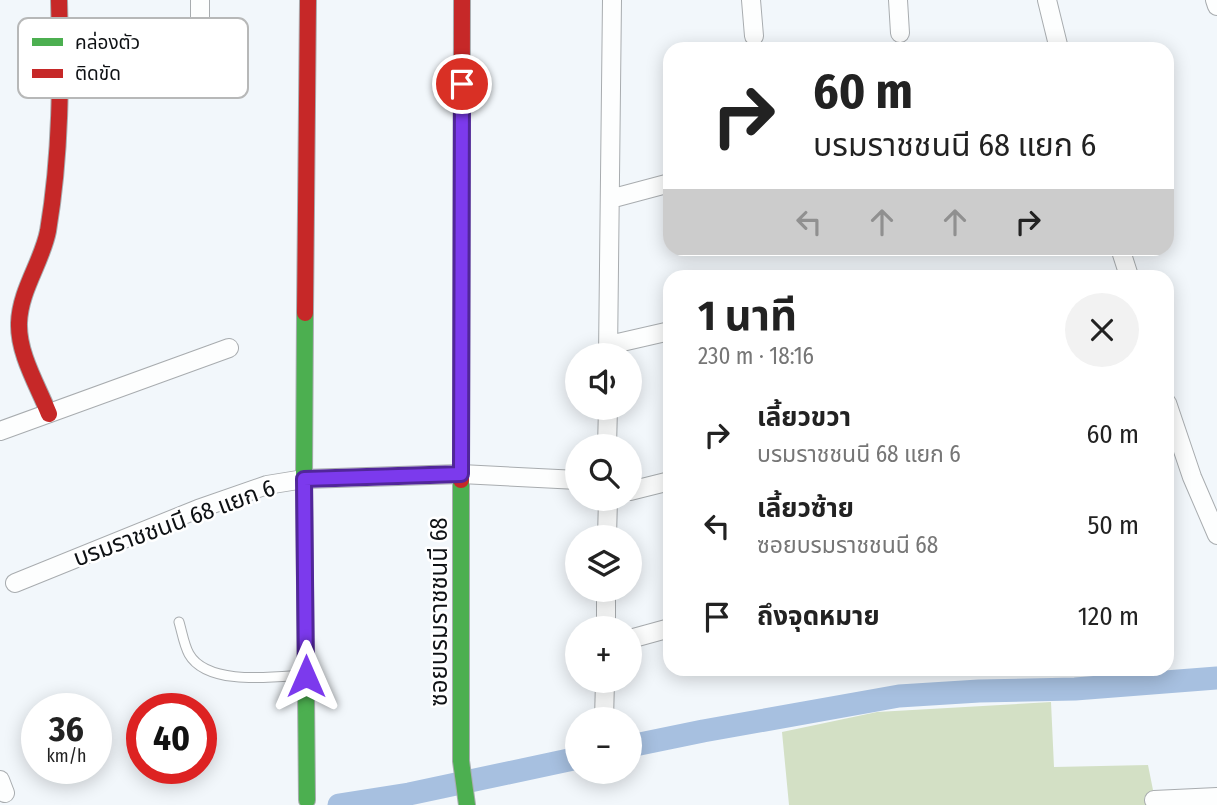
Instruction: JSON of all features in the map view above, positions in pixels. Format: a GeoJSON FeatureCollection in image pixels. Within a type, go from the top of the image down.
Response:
{"type":"FeatureCollection","features":[{"type":"Feature","properties":{"kind":"street"},"geometry":{"type":"LineString","coordinates":[[59,0],[59,18]]}},
{"type":"Feature","properties":{"kind":"street"},"geometry":{"type":"LineString","coordinates":[[200,0],[200,18]]}},
{"type":"Feature","properties":{"kind":"street"},"geometry":{"type":"LineString","coordinates":[[307,800],[304,479],[308,0]]}},
{"type":"Feature","properties":{"kind":"street","name":"ซอยบรมราชชนนี 68"},"geometry":{"type":"LineString","coordinates":[[462,0],[461,761],[467,805]]}},
{"type":"Feature","properties":{"kind":"street"},"geometry":{"type":"LineString","coordinates":[[609,343],[612,0]]}},
{"type":"Feature","properties":{"kind":"street"},"geometry":{"type":"LineString","coordinates":[[751,0],[754,36]]}},
{"type":"Feature","properties":{"kind":"street"},"geometry":{"type":"LineString","coordinates":[[898,0],[900,33]]}},
{"type":"Feature","properties":{"kind":"street"},"geometry":{"type":"LineString","coordinates":[[1046,0],[1057,42]]}},
{"type":"Feature","properties":{"kind":"street"},"geometry":{"type":"LineString","coordinates":[[1215,0],[1217,6]]}},
{"type":"Feature","properties":{"kind":"street"},"geometry":{"type":"LineString","coordinates":[[48,414],[21,340],[19,323],[25,292],[46,237],[61,116],[61,98]]}},
{"type":"Feature","properties":{"kind":"street"},"geometry":{"type":"LineString","coordinates":[[610,199],[663,185]]}},
{"type":"Feature","properties":{"kind":"street"},"geometry":{"type":"LineString","coordinates":[[631,343],[663,333]]}},
{"type":"Feature","properties":{"kind":"street"},"geometry":{"type":"LineString","coordinates":[[0,431],[229,348]]}},
{"type":"Feature","properties":{"kind":"street"},"geometry":{"type":"LineString","coordinates":[[1174,423],[1192,477],[1217,536]]}},
{"type":"Feature","properties":{"kind":"street","name":"บรมราชชนนี 68 แยก 6"},"geometry":{"type":"LineString","coordinates":[[15,583],[267,485],[304,479],[461,474],[565,479]]}},
{"type":"Feature","properties":{"kind":"street"},"geometry":{"type":"LineString","coordinates":[[642,488],[663,483]]}},
{"type":"Feature","properties":{"kind":"street"},"geometry":{"type":"LineString","coordinates":[[642,636],[663,630]]}},
{"type":"Feature","properties":{"kind":"street"},"geometry":{"type":"LineString","coordinates":[[1154,800],[1217,797]]}},
{"type":"Feature","properties":{"kind":"lane"},"geometry":{"type":"LineString","coordinates":[[179,622],[188,653],[197,665],[226,676],[306,676]]}},
{"type":"Feature","properties":{"kind":"green space"},"geometry":{"type":"Polygon","coordinates":[[[1051,702],[1054,767],[1148,765],[1156,805],[789,805],[782,732],[877,712],[1051,702]]]}},
{"type":"Feature","properties":{"kind":"waterway"},"geometry":{"type":"LineString","coordinates":[[642,744],[899,696],[1075,689],[1217,678]]}},
{"type":"Feature","properties":{"kind":"waterway"},"geometry":{"type":"LineString","coordinates":[[339,805],[409,794],[565,761]]}},
{"type":"Feature","properties":{"kind":"traffic: fast"},"geometry":{"type":"LineString","coordinates":[[305,313],[307,800]]}},
{"type":"Feature","properties":{"kind":"traffic: fast"},"geometry":{"type":"LineString","coordinates":[[461,480],[461,761],[467,805]]}},
{"type":"Feature","properties":{"kind":"traffic: jam"},"geometry":{"type":"LineString","coordinates":[[59,0],[59,18]]}},
{"type":"Feature","properties":{"kind":"traffic: jam"},"geometry":{"type":"LineString","coordinates":[[305,313],[308,0]]}},
{"type":"Feature","properties":{"kind":"traffic: jam"},"geometry":{"type":"LineString","coordinates":[[461,480],[462,0]]}},
{"type":"Feature","properties":{"kind":"traffic: jam"},"geometry":{"type":"LineString","coordinates":[[49,414],[25,358],[19,323],[23,299],[48,231],[59,98]]}},
{"type":"Feature","properties":{"kind":"route"},"geometry":{"type":"LineString","coordinates":[[306,676],[304,479],[461,474],[462,84]]}}]}
